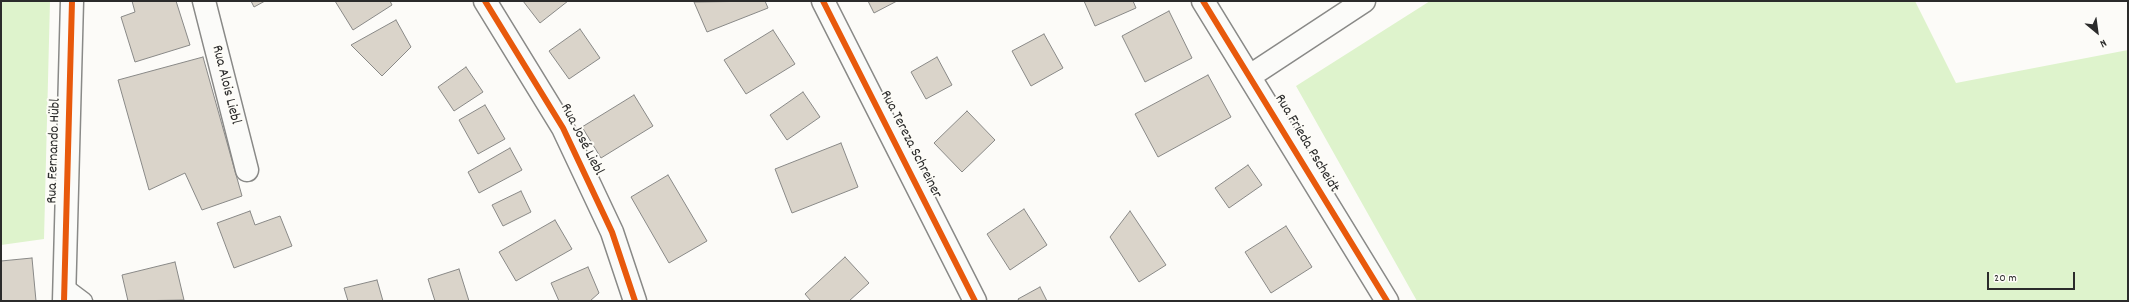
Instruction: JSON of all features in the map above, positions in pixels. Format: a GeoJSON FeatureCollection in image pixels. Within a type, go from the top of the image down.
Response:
{"type":"FeatureCollection","features":[{"type":"Feature","properties":{"kind":"street","name":"Rua Fernando Hübl"},"geometry":{"type":"LineString","coordinates":[[64,294],[72,1]]}},
{"type":"Feature","properties":{"kind":"street","name":"Rua Alois Liebl"},"geometry":{"type":"LineString","coordinates":[[204,1],[246,170]]}},
{"type":"Feature","properties":{"kind":"street","name":"Rua José Liebl"},"geometry":{"type":"LineString","coordinates":[[484,1],[563,128],[612,232],[635,301]]}},
{"type":"Feature","properties":{"kind":"street","name":"Rua Tereza Schreiner"},"geometry":{"type":"LineString","coordinates":[[823,1],[975,301]]}},
{"type":"Feature","properties":{"kind":"street","name":"Rua Frieda Pscheidt"},"geometry":{"type":"LineString","coordinates":[[1203,1],[1387,301]]}},
{"type":"Feature","properties":{"kind":"street"},"geometry":{"type":"LineString","coordinates":[[1250,76],[1364,1]]}},
{"type":"Feature","properties":{"kind":"lane"},"geometry":{"type":"LineString","coordinates":[[64,294],[84,301]]}},
{"type":"Feature","properties":{"kind":"green space"},"geometry":{"type":"Polygon","coordinates":[[[1,1],[50,1],[44,239],[1,245],[1,1]]]}},
{"type":"Feature","properties":{"kind":"green space"},"geometry":{"type":"Polygon","coordinates":[[[1430,1],[1915,1],[1956,83],[2128,50],[2128,301],[1417,301],[1296,86],[1430,1]]]}},
{"type":"Feature","properties":{"kind":"building"},"geometry":{"type":"Polygon","coordinates":[[[132,1],[176,1],[190,45],[135,62],[121,17],[135,12],[132,1]]]}},
{"type":"Feature","properties":{"kind":"building"},"geometry":{"type":"Polygon","coordinates":[[[251,1],[265,1],[254,7],[251,1]]]}},
{"type":"Feature","properties":{"kind":"building"},"geometry":{"type":"Polygon","coordinates":[[[335,1],[390,1],[392,5],[353,30],[335,1]]]}},
{"type":"Feature","properties":{"kind":"building"},"geometry":{"type":"Polygon","coordinates":[[[523,1],[568,1],[540,23],[523,1]]]}},
{"type":"Feature","properties":{"kind":"building"},"geometry":{"type":"Polygon","coordinates":[[[765,1],[768,8],[707,32],[694,2],[765,1]]]}},
{"type":"Feature","properties":{"kind":"building"},"geometry":{"type":"Polygon","coordinates":[[[868,1],[897,1],[874,13],[868,1]]]}},
{"type":"Feature","properties":{"kind":"building"},"geometry":{"type":"Polygon","coordinates":[[[1084,1],[1133,1],[1136,8],[1095,26],[1084,1]]]}},
{"type":"Feature","properties":{"kind":"building"},"geometry":{"type":"Polygon","coordinates":[[[1169,11],[1192,58],[1145,82],[1122,36],[1169,11]]]}},
{"type":"Feature","properties":{"kind":"building"},"geometry":{"type":"Polygon","coordinates":[[[396,20],[411,47],[382,76],[351,45],[396,20]]]}},
{"type":"Feature","properties":{"kind":"building"},"geometry":{"type":"Polygon","coordinates":[[[580,29],[600,58],[569,79],[549,51],[580,29]]]}},
{"type":"Feature","properties":{"kind":"building"},"geometry":{"type":"Polygon","coordinates":[[[773,30],[795,64],[746,94],[724,60],[773,30]]]}},
{"type":"Feature","properties":{"kind":"building"},"geometry":{"type":"Polygon","coordinates":[[[1044,34],[1063,68],[1031,86],[1012,51],[1044,34]]]}},
{"type":"Feature","properties":{"kind":"building"},"geometry":{"type":"Polygon","coordinates":[[[203,57],[242,196],[202,210],[185,173],[149,190],[118,80],[203,57]]]}},
{"type":"Feature","properties":{"kind":"building"},"geometry":{"type":"Polygon","coordinates":[[[937,57],[952,85],[926,99],[911,72],[937,57]]]}},
{"type":"Feature","properties":{"kind":"building"},"geometry":{"type":"Polygon","coordinates":[[[466,67],[483,92],[454,111],[438,87],[466,67]]]}},
{"type":"Feature","properties":{"kind":"building"},"geometry":{"type":"Polygon","coordinates":[[[1208,75],[1231,117],[1158,157],[1135,114],[1208,75]]]}},
{"type":"Feature","properties":{"kind":"building"},"geometry":{"type":"Polygon","coordinates":[[[803,92],[820,117],[787,140],[770,115],[803,92]]]}},
{"type":"Feature","properties":{"kind":"building"},"geometry":{"type":"Polygon","coordinates":[[[634,95],[653,126],[601,158],[582,127],[634,95]]]}},
{"type":"Feature","properties":{"kind":"building"},"geometry":{"type":"Polygon","coordinates":[[[485,105],[505,139],[478,154],[459,120],[485,105]]]}},
{"type":"Feature","properties":{"kind":"building"},"geometry":{"type":"Polygon","coordinates":[[[967,111],[995,140],[962,172],[934,143],[967,111]]]}},
{"type":"Feature","properties":{"kind":"building"},"geometry":{"type":"Polygon","coordinates":[[[841,143],[858,187],[792,213],[775,169],[841,143]]]}},
{"type":"Feature","properties":{"kind":"building"},"geometry":{"type":"Polygon","coordinates":[[[510,148],[522,170],[479,193],[468,172],[510,148]]]}},
{"type":"Feature","properties":{"kind":"building"},"geometry":{"type":"Polygon","coordinates":[[[1248,165],[1262,185],[1229,208],[1215,188],[1248,165]]]}},
{"type":"Feature","properties":{"kind":"building"},"geometry":{"type":"Polygon","coordinates":[[[668,175],[707,241],[669,263],[631,197],[668,175]]]}},
{"type":"Feature","properties":{"kind":"building"},"geometry":{"type":"Polygon","coordinates":[[[521,191],[531,212],[503,226],[492,205],[521,191]]]}},
{"type":"Feature","properties":{"kind":"building"},"geometry":{"type":"Polygon","coordinates":[[[1024,209],[1047,245],[1010,270],[987,234],[1024,209]]]}},
{"type":"Feature","properties":{"kind":"building"},"geometry":{"type":"Polygon","coordinates":[[[250,211],[255,225],[280,216],[292,246],[234,268],[217,223],[250,211]]]}},
{"type":"Feature","properties":{"kind":"building"},"geometry":{"type":"Polygon","coordinates":[[[1130,211],[1166,265],[1139,282],[1110,237],[1130,211]]]}},
{"type":"Feature","properties":{"kind":"building"},"geometry":{"type":"Polygon","coordinates":[[[555,220],[572,249],[516,281],[499,252],[555,220]]]}},
{"type":"Feature","properties":{"kind":"building"},"geometry":{"type":"Polygon","coordinates":[[[1286,226],[1312,267],[1271,293],[1245,252],[1286,226]]]}},
{"type":"Feature","properties":{"kind":"building"},"geometry":{"type":"Polygon","coordinates":[[[845,257],[869,283],[849,301],[811,301],[805,294],[845,257]]]}},
{"type":"Feature","properties":{"kind":"building"},"geometry":{"type":"Polygon","coordinates":[[[32,258],[36,301],[1,301],[1,261],[32,258]]]}},
{"type":"Feature","properties":{"kind":"building"},"geometry":{"type":"Polygon","coordinates":[[[175,262],[184,300],[128,301],[122,275],[175,262]]]}},
{"type":"Feature","properties":{"kind":"building"},"geometry":{"type":"Polygon","coordinates":[[[588,267],[599,293],[590,301],[559,301],[551,283],[588,267]]]}},
{"type":"Feature","properties":{"kind":"building"},"geometry":{"type":"Polygon","coordinates":[[[459,269],[469,301],[435,301],[428,279],[459,269]]]}},
{"type":"Feature","properties":{"kind":"building"},"geometry":{"type":"Polygon","coordinates":[[[377,280],[383,301],[348,301],[344,288],[377,280]]]}},
{"type":"Feature","properties":{"kind":"building"},"geometry":{"type":"Polygon","coordinates":[[[1040,287],[1047,301],[1019,301],[1018,299],[1040,287]]]}},
{"type":"Feature","properties":{"kind":"cycle path"},"geometry":{"type":"LineString","coordinates":[[64,301],[72,1]]}},
{"type":"Feature","properties":{"kind":"cycle path"},"geometry":{"type":"LineString","coordinates":[[485,1],[563,128],[612,232],[635,301]]}},
{"type":"Feature","properties":{"kind":"cycle path"},"geometry":{"type":"LineString","coordinates":[[823,1],[975,301]]}},
{"type":"Feature","properties":{"kind":"cycle path"},"geometry":{"type":"LineString","coordinates":[[1203,1],[1387,301]]}}]}
